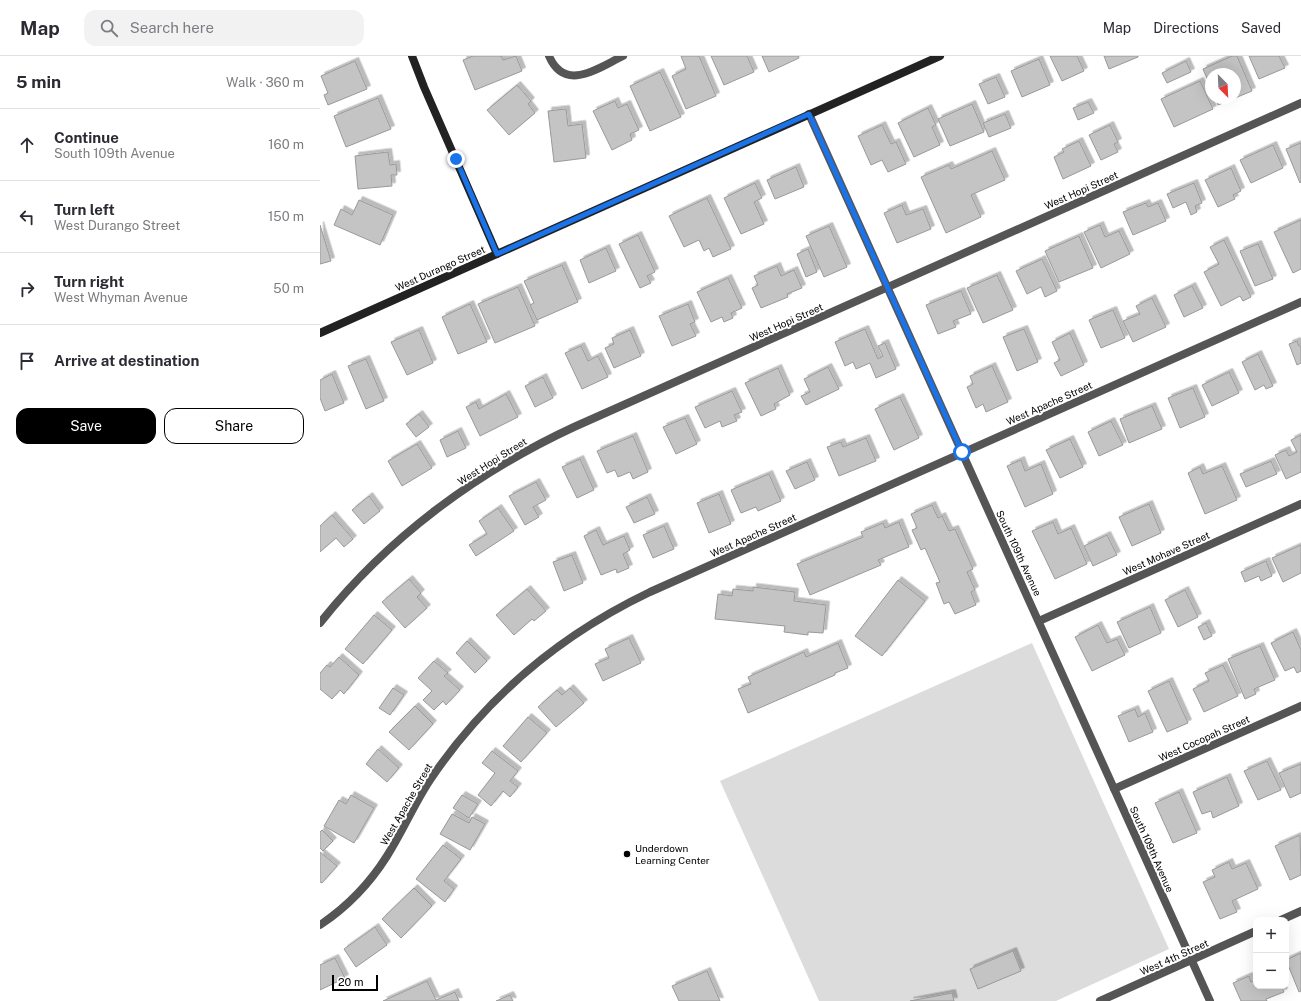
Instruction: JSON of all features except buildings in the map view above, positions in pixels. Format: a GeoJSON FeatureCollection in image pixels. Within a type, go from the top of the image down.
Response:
{"type":"FeatureCollection","features":[{"type":"Feature","properties":{"kind":"street"},"geometry":{"type":"LineString","coordinates":[[412,56],[424,87],[497,254]]}},
{"type":"Feature","properties":{"kind":"street"},"geometry":{"type":"LineString","coordinates":[[549,56],[554,65],[564,75],[578,76],[624,56]]}},
{"type":"Feature","properties":{"kind":"street","name":"West Durango Street"},"geometry":{"type":"LineString","coordinates":[[320,332],[940,56]]}},
{"type":"Feature","properties":{"kind":"street","name":"West Hopi Street"},"geometry":{"type":"LineString","coordinates":[[320,623],[363,575],[405,536],[445,503],[510,460],[574,427],[1301,103]]}},
{"type":"Feature","properties":{"kind":"street","name":"South 109th Avenue"},"geometry":{"type":"LineString","coordinates":[[809,114],[1210,1001]]}},
{"type":"Feature","properties":{"kind":"street","name":"West Apache Street"},"geometry":{"type":"LineString","coordinates":[[320,925],[343,907],[377,870],[429,781],[470,727],[500,695],[547,653],[582,628],[634,599],[1301,302]]}},
{"type":"Feature","properties":{"kind":"street","name":"West Mohave Street"},"geometry":{"type":"LineString","coordinates":[[1039,621],[1301,504]]}},
{"type":"Feature","properties":{"kind":"street","name":"West Cocopah Street"},"geometry":{"type":"LineString","coordinates":[[1114,789],[1301,706]]}},
{"type":"Feature","properties":{"kind":"street"},"geometry":{"type":"LineString","coordinates":[[1288,917],[1301,911]]}},
{"type":"Feature","properties":{"kind":"street","name":"West 4th Street"},"geometry":{"type":"LineString","coordinates":[[1100,1001],[1253,932]]}},
{"type":"Feature","properties":{"kind":"shaded area"},"geometry":{"type":"Polygon","coordinates":[[[1032,643],[1169,949],[1056,1001],[819,1001],[720,781],[1032,643]]]}},
{"type":"Feature","properties":{"kind":"place","name":"Underdown Learning Center"},"geometry":{"type":"Point","coordinates":[627,854]}},
{"type":"Feature","properties":{"kind":"route"},"geometry":{"type":"LineString","coordinates":[[456,159],[497,254],[809,114],[962,452]]}}]}
